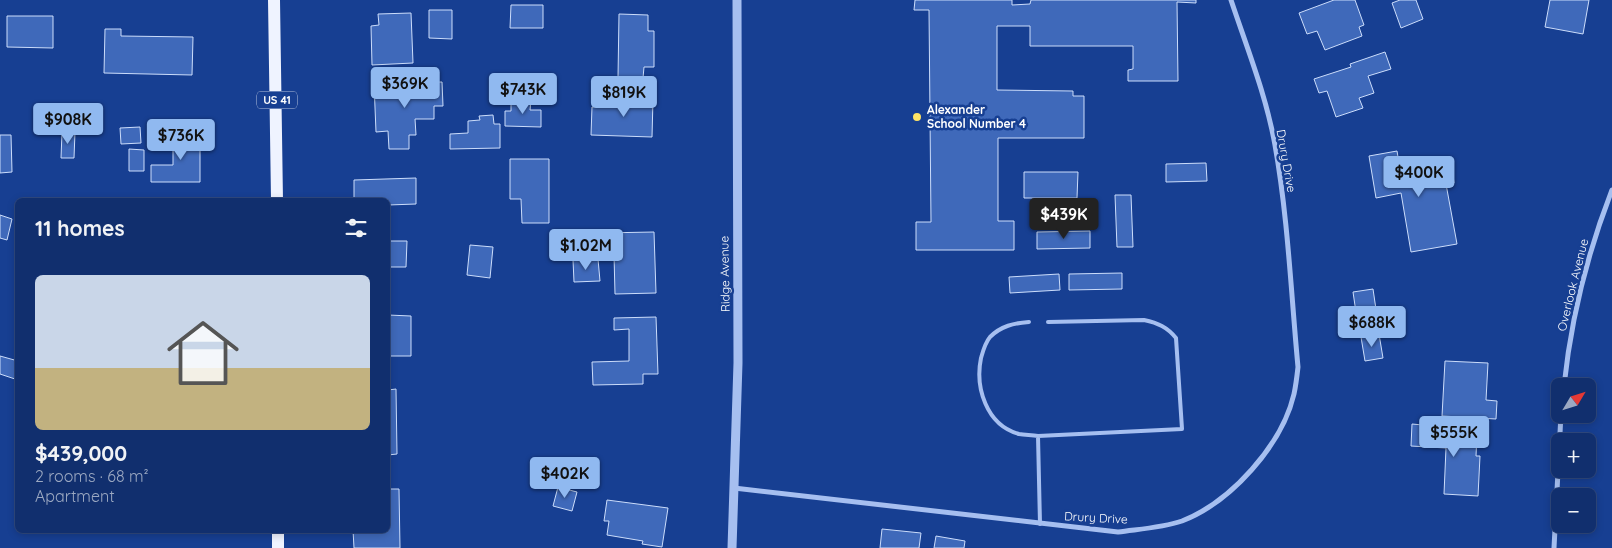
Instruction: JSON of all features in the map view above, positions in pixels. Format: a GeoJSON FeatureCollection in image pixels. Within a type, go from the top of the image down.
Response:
{"type":"FeatureCollection","features":[{"type":"Feature","properties":{"kind":"main road","name":"US 41"},"geometry":{"type":"LineString","coordinates":[[274,0],[277,198]]}},
{"type":"Feature","properties":{"kind":"main road"},"geometry":{"type":"LineString","coordinates":[[278,533],[278,548]]}},
{"type":"Feature","properties":{"kind":"street","name":"Ridge Avenue"},"geometry":{"type":"LineString","coordinates":[[732,548],[738,363],[737,0]]}},
{"type":"Feature","properties":{"kind":"street","name":"Drury Drive"},"geometry":{"type":"LineString","coordinates":[[734,488],[1118,532],[1158,527],[1182,521],[1227,493],[1249,473],[1268,448],[1285,420],[1294,393],[1298,367],[1283,195],[1275,143],[1257,75],[1231,0]]}},
{"type":"Feature","properties":{"kind":"street","name":"Overlook Avenue"},"geometry":{"type":"LineString","coordinates":[[1565,378],[1568,346],[1578,296],[1612,190]]}},
{"type":"Feature","properties":{"kind":"street"},"geometry":{"type":"LineString","coordinates":[[1554,548],[1561,423]]}},
{"type":"Feature","properties":{"kind":"lane"},"geometry":{"type":"LineString","coordinates":[[1029,322],[1012,324],[1002,328],[989,338],[983,349],[978,373],[982,396],[991,415],[1018,434],[1038,436],[1182,429],[1176,338],[1158,323],[1144,320],[1048,322]]}},
{"type":"Feature","properties":{"kind":"lane"},"geometry":{"type":"LineString","coordinates":[[1038,436],[1040,524]]}},
{"type":"Feature","properties":{"kind":"building"},"geometry":{"type":"Polygon","coordinates":[[[915,0],[1012,0],[1012,5],[1030,4],[1031,0],[1196,0],[1196,3],[1177,2],[1178,81],[1128,81],[1128,70],[1133,69],[1133,46],[1030,46],[1030,26],[997,26],[997,90],[1073,91],[1073,96],[1084,96],[1084,138],[998,138],[998,221],[1014,221],[1014,250],[916,250],[916,222],[931,222],[929,10],[914,10],[915,0]]]}},
{"type":"Feature","properties":{"kind":"building"},"geometry":{"type":"Polygon","coordinates":[[[1334,0],[1355,0],[1364,25],[1359,27],[1362,36],[1325,50],[1317,31],[1307,34],[1299,13],[1334,0]]]}},
{"type":"Feature","properties":{"kind":"building"},"geometry":{"type":"Polygon","coordinates":[[[1400,0],[1416,0],[1423,19],[1401,28],[1392,3],[1400,0]]]}},
{"type":"Feature","properties":{"kind":"building"},"geometry":{"type":"Polygon","coordinates":[[[1550,0],[1589,0],[1583,34],[1545,27],[1550,0]]]}},
{"type":"Feature","properties":{"kind":"building"},"geometry":{"type":"Polygon","coordinates":[[[511,5],[543,5],[543,28],[510,28],[511,5]]]}},
{"type":"Feature","properties":{"kind":"building"},"geometry":{"type":"Polygon","coordinates":[[[429,10],[452,10],[452,39],[429,38],[429,10]]]}},
{"type":"Feature","properties":{"kind":"building"},"geometry":{"type":"Polygon","coordinates":[[[411,13],[413,63],[372,65],[371,26],[379,25],[378,14],[411,13]]]}},
{"type":"Feature","properties":{"kind":"building"},"geometry":{"type":"Polygon","coordinates":[[[619,14],[648,15],[648,31],[654,31],[654,67],[644,67],[643,78],[618,77],[619,14]]]}},
{"type":"Feature","properties":{"kind":"building"},"geometry":{"type":"Polygon","coordinates":[[[7,16],[53,16],[53,48],[7,47],[7,16]]]}},
{"type":"Feature","properties":{"kind":"building"},"geometry":{"type":"Polygon","coordinates":[[[105,29],[121,29],[121,36],[193,37],[192,75],[104,73],[105,29]]]}},
{"type":"Feature","properties":{"kind":"building"},"geometry":{"type":"Polygon","coordinates":[[[1385,52],[1391,69],[1368,76],[1374,93],[1359,98],[1363,108],[1336,117],[1327,91],[1319,93],[1314,79],[1351,67],[1350,64],[1385,52]]]}},
{"type":"Feature","properties":{"kind":"building"},"geometry":{"type":"Polygon","coordinates":[[[442,82],[443,106],[434,106],[434,119],[415,119],[416,135],[409,135],[409,149],[389,149],[388,131],[376,132],[374,83],[442,82]]]}},
{"type":"Feature","properties":{"kind":"building"},"geometry":{"type":"Polygon","coordinates":[[[610,98],[653,99],[652,137],[591,135],[592,107],[610,107],[610,98]]]}},
{"type":"Feature","properties":{"kind":"building"},"geometry":{"type":"Polygon","coordinates":[[[511,100],[531,100],[530,110],[541,110],[541,127],[505,126],[505,111],[511,111],[511,100]]]}},
{"type":"Feature","properties":{"kind":"building"},"geometry":{"type":"Polygon","coordinates":[[[493,115],[494,124],[500,124],[500,148],[450,149],[450,134],[468,133],[468,121],[480,120],[479,116],[493,115]]]}},
{"type":"Feature","properties":{"kind":"building"},"geometry":{"type":"Polygon","coordinates":[[[140,127],[141,143],[121,144],[120,128],[140,127]]]}},
{"type":"Feature","properties":{"kind":"building"},"geometry":{"type":"Polygon","coordinates":[[[62,132],[75,132],[74,158],[61,158],[62,132]]]}},
{"type":"Feature","properties":{"kind":"building"},"geometry":{"type":"Polygon","coordinates":[[[173,133],[200,134],[200,182],[151,182],[151,165],[173,165],[173,133]]]}},
{"type":"Feature","properties":{"kind":"building"},"geometry":{"type":"Polygon","coordinates":[[[0,135],[11,135],[12,172],[0,173],[0,135]]]}},
{"type":"Feature","properties":{"kind":"building"},"geometry":{"type":"Polygon","coordinates":[[[129,149],[144,150],[144,171],[129,171],[129,149]]]}},
{"type":"Feature","properties":{"kind":"building"},"geometry":{"type":"Polygon","coordinates":[[[1397,151],[1400,169],[1451,160],[1454,183],[1446,184],[1457,244],[1411,252],[1401,193],[1376,198],[1369,156],[1397,151]]]}},
{"type":"Feature","properties":{"kind":"building"},"geometry":{"type":"Polygon","coordinates":[[[510,159],[549,159],[549,223],[522,223],[521,199],[510,199],[510,159]]]}},
{"type":"Feature","properties":{"kind":"building"},"geometry":{"type":"Polygon","coordinates":[[[1206,163],[1207,181],[1166,182],[1166,164],[1206,163]]]}},
{"type":"Feature","properties":{"kind":"building"},"geometry":{"type":"Polygon","coordinates":[[[1024,172],[1078,172],[1077,198],[1024,198],[1024,172]]]}},
{"type":"Feature","properties":{"kind":"building"},"geometry":{"type":"Polygon","coordinates":[[[416,178],[416,204],[390,205],[390,198],[354,198],[354,180],[416,178]]]}},
{"type":"Feature","properties":{"kind":"building"},"geometry":{"type":"Polygon","coordinates":[[[1115,195],[1131,195],[1133,247],[1117,247],[1115,195]]]}},
{"type":"Feature","properties":{"kind":"building"},"geometry":{"type":"Polygon","coordinates":[[[0,215],[12,219],[7,240],[0,238],[0,215]]]}},
{"type":"Feature","properties":{"kind":"building"},"geometry":{"type":"Polygon","coordinates":[[[1090,231],[1090,248],[1037,249],[1037,232],[1090,231]]]}},
{"type":"Feature","properties":{"kind":"building"},"geometry":{"type":"Polygon","coordinates":[[[654,232],[656,293],[615,294],[614,255],[601,256],[600,233],[654,232]]]}},
{"type":"Feature","properties":{"kind":"building"},"geometry":{"type":"Polygon","coordinates":[[[390,241],[407,241],[406,267],[390,267],[390,241]]]}},
{"type":"Feature","properties":{"kind":"building"},"geometry":{"type":"Polygon","coordinates":[[[470,245],[493,247],[490,278],[467,275],[470,245]]]}},
{"type":"Feature","properties":{"kind":"building"},"geometry":{"type":"Polygon","coordinates":[[[598,259],[600,281],[574,282],[573,260],[598,259]]]}},
{"type":"Feature","properties":{"kind":"building"},"geometry":{"type":"Polygon","coordinates":[[[1122,273],[1122,289],[1069,290],[1069,274],[1122,273]]]}},
{"type":"Feature","properties":{"kind":"building"},"geometry":{"type":"Polygon","coordinates":[[[1059,274],[1060,290],[1010,293],[1009,277],[1059,274]]]}},
{"type":"Feature","properties":{"kind":"building"},"geometry":{"type":"Polygon","coordinates":[[[1373,289],[1378,323],[1358,326],[1353,292],[1373,289]]]}},
{"type":"Feature","properties":{"kind":"building"},"geometry":{"type":"Polygon","coordinates":[[[390,315],[411,316],[411,356],[390,356],[390,315]]]}},
{"type":"Feature","properties":{"kind":"building"},"geometry":{"type":"Polygon","coordinates":[[[656,317],[658,374],[643,374],[643,384],[593,385],[592,362],[629,361],[629,329],[614,330],[614,318],[656,317]]]}},
{"type":"Feature","properties":{"kind":"building"},"geometry":{"type":"Polygon","coordinates":[[[1379,334],[1383,358],[1365,361],[1361,337],[1379,334]]]}},
{"type":"Feature","properties":{"kind":"building"},"geometry":{"type":"Polygon","coordinates":[[[0,356],[15,360],[15,379],[0,374],[0,356]]]}},
{"type":"Feature","properties":{"kind":"building"},"geometry":{"type":"Polygon","coordinates":[[[1445,361],[1488,363],[1486,400],[1497,401],[1496,419],[1442,416],[1445,361]]]}},
{"type":"Feature","properties":{"kind":"building"},"geometry":{"type":"Polygon","coordinates":[[[396,389],[397,454],[390,455],[390,390],[396,389]]]}},
{"type":"Feature","properties":{"kind":"building"},"geometry":{"type":"Polygon","coordinates":[[[1412,424],[1434,426],[1434,438],[1445,439],[1446,432],[1477,434],[1476,456],[1480,456],[1478,496],[1444,494],[1446,448],[1411,446],[1412,424]]]}},
{"type":"Feature","properties":{"kind":"building"},"geometry":{"type":"Polygon","coordinates":[[[558,487],[577,492],[572,511],[553,506],[558,487]]]}},
{"type":"Feature","properties":{"kind":"building"},"geometry":{"type":"Polygon","coordinates":[[[390,489],[399,489],[400,548],[354,548],[353,533],[390,533],[390,489]]]}},
{"type":"Feature","properties":{"kind":"building"},"geometry":{"type":"Polygon","coordinates":[[[607,500],[668,508],[662,547],[642,544],[643,541],[607,535],[609,521],[604,521],[607,500]]]}},
{"type":"Feature","properties":{"kind":"building"},"geometry":{"type":"Polygon","coordinates":[[[882,529],[921,533],[919,548],[880,548],[882,529]]]}},
{"type":"Feature","properties":{"kind":"building"},"geometry":{"type":"Polygon","coordinates":[[[936,536],[965,541],[964,548],[934,548],[936,536]]]}},
{"type":"Feature","properties":{"kind":"place","name":"Alexander School Number 4"},"geometry":{"type":"Point","coordinates":[917,117]}}]}
